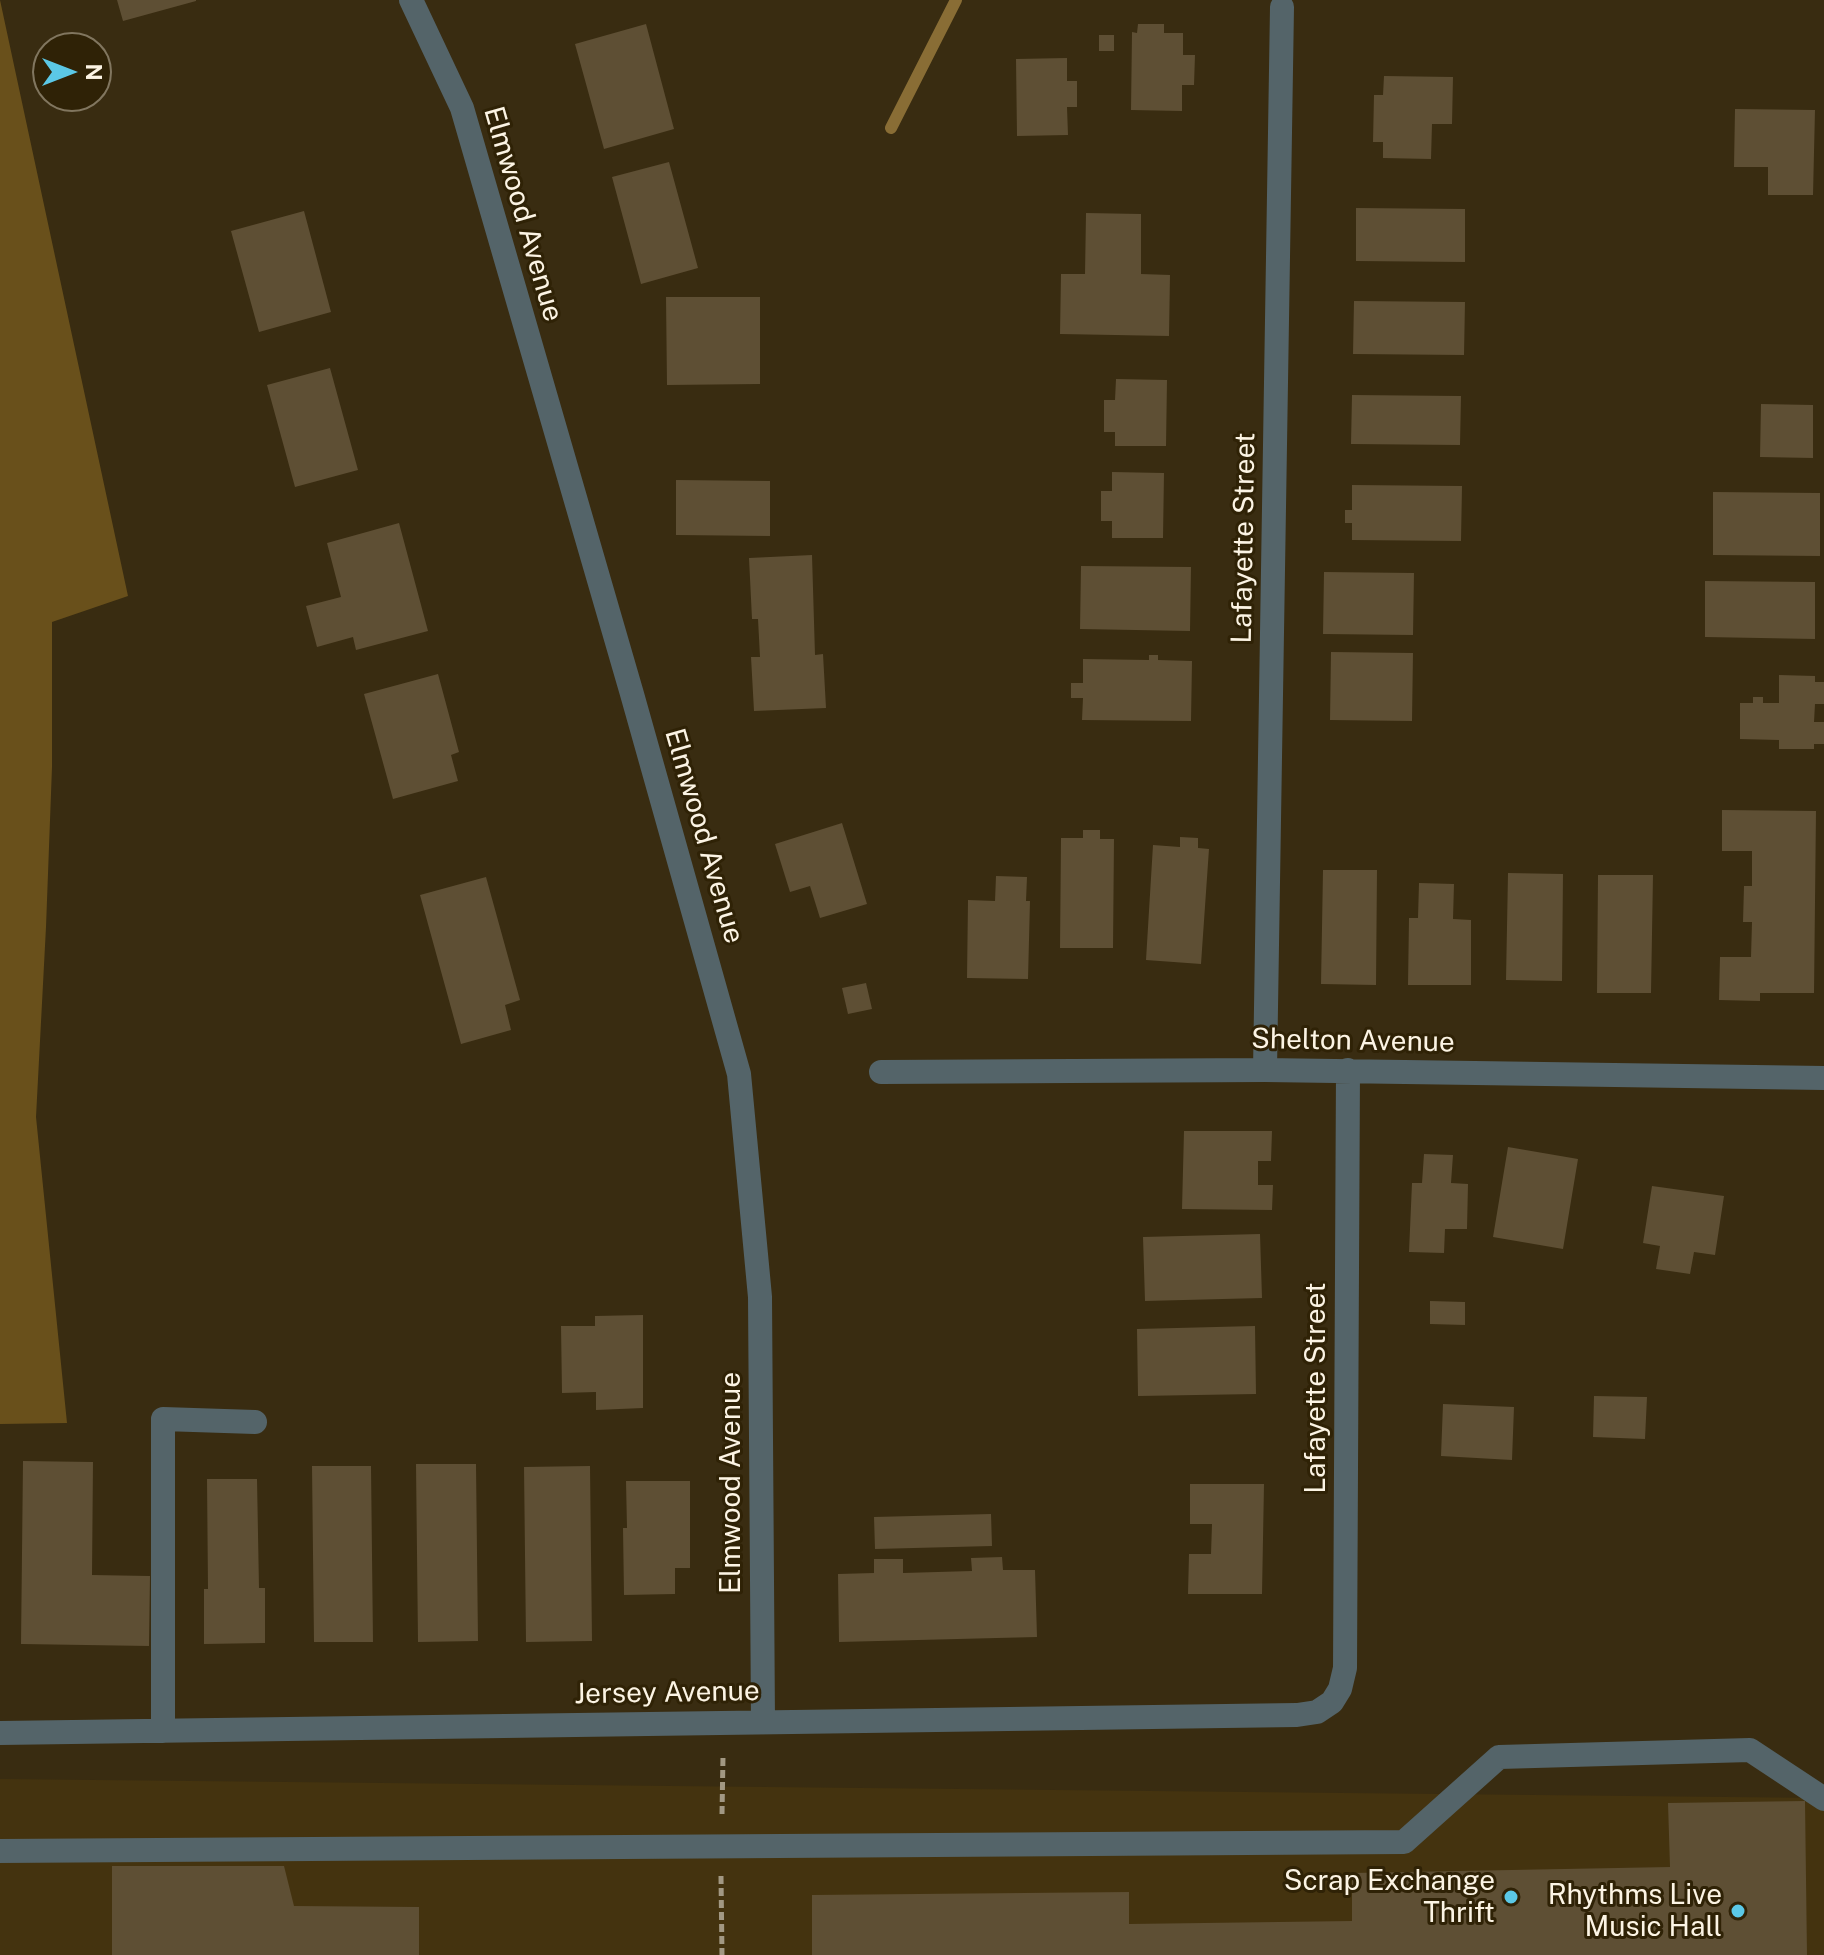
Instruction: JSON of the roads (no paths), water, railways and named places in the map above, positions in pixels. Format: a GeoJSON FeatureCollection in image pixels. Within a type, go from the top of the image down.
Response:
{"type":"FeatureCollection","features":[{"type":"Feature","properties":{"kind":"street","name":"Elmwood Avenue"},"geometry":{"type":"LineString","coordinates":[[411,0],[462,108],[739,1074],[760,1297],[763,1721]]}},
{"type":"Feature","properties":{"kind":"street","name":"Lafayette Street"},"geometry":{"type":"LineString","coordinates":[[1265,1070],[1282,7]]}},
{"type":"Feature","properties":{"kind":"street","name":"Lafayette Street"},"geometry":{"type":"LineString","coordinates":[[1332,1702],[1340,1689],[1345,1668],[1348,1070]]}},
{"type":"Feature","properties":{"kind":"street","name":"Shelton Avenue"},"geometry":{"type":"LineString","coordinates":[[881,1072],[1348,1070],[1824,1078]]}},
{"type":"Feature","properties":{"kind":"street"},"geometry":{"type":"LineString","coordinates":[[163,1731],[163,1419],[255,1422]]}},
{"type":"Feature","properties":{"kind":"street","name":"Jersey Avenue"},"geometry":{"type":"LineString","coordinates":[[0,1733],[1297,1715],[1317,1712],[1332,1702]]}},
{"type":"Feature","properties":{"kind":"street"},"geometry":{"type":"LineString","coordinates":[[0,1851],[1404,1842],[1499,1757],[1750,1750],[1824,1799]]}},
{"type":"Feature","properties":{"kind":"waterway"},"geometry":{"type":"LineString","coordinates":[[891,128],[956,0]]}},
{"type":"Feature","properties":{"kind":"place","name":"Scrap Exchange Thrift"},"geometry":{"type":"Point","coordinates":[1511,1897]}},
{"type":"Feature","properties":{"kind":"place","name":"Rhythms Live Music Hall"},"geometry":{"type":"Point","coordinates":[1738,1911]}}]}
